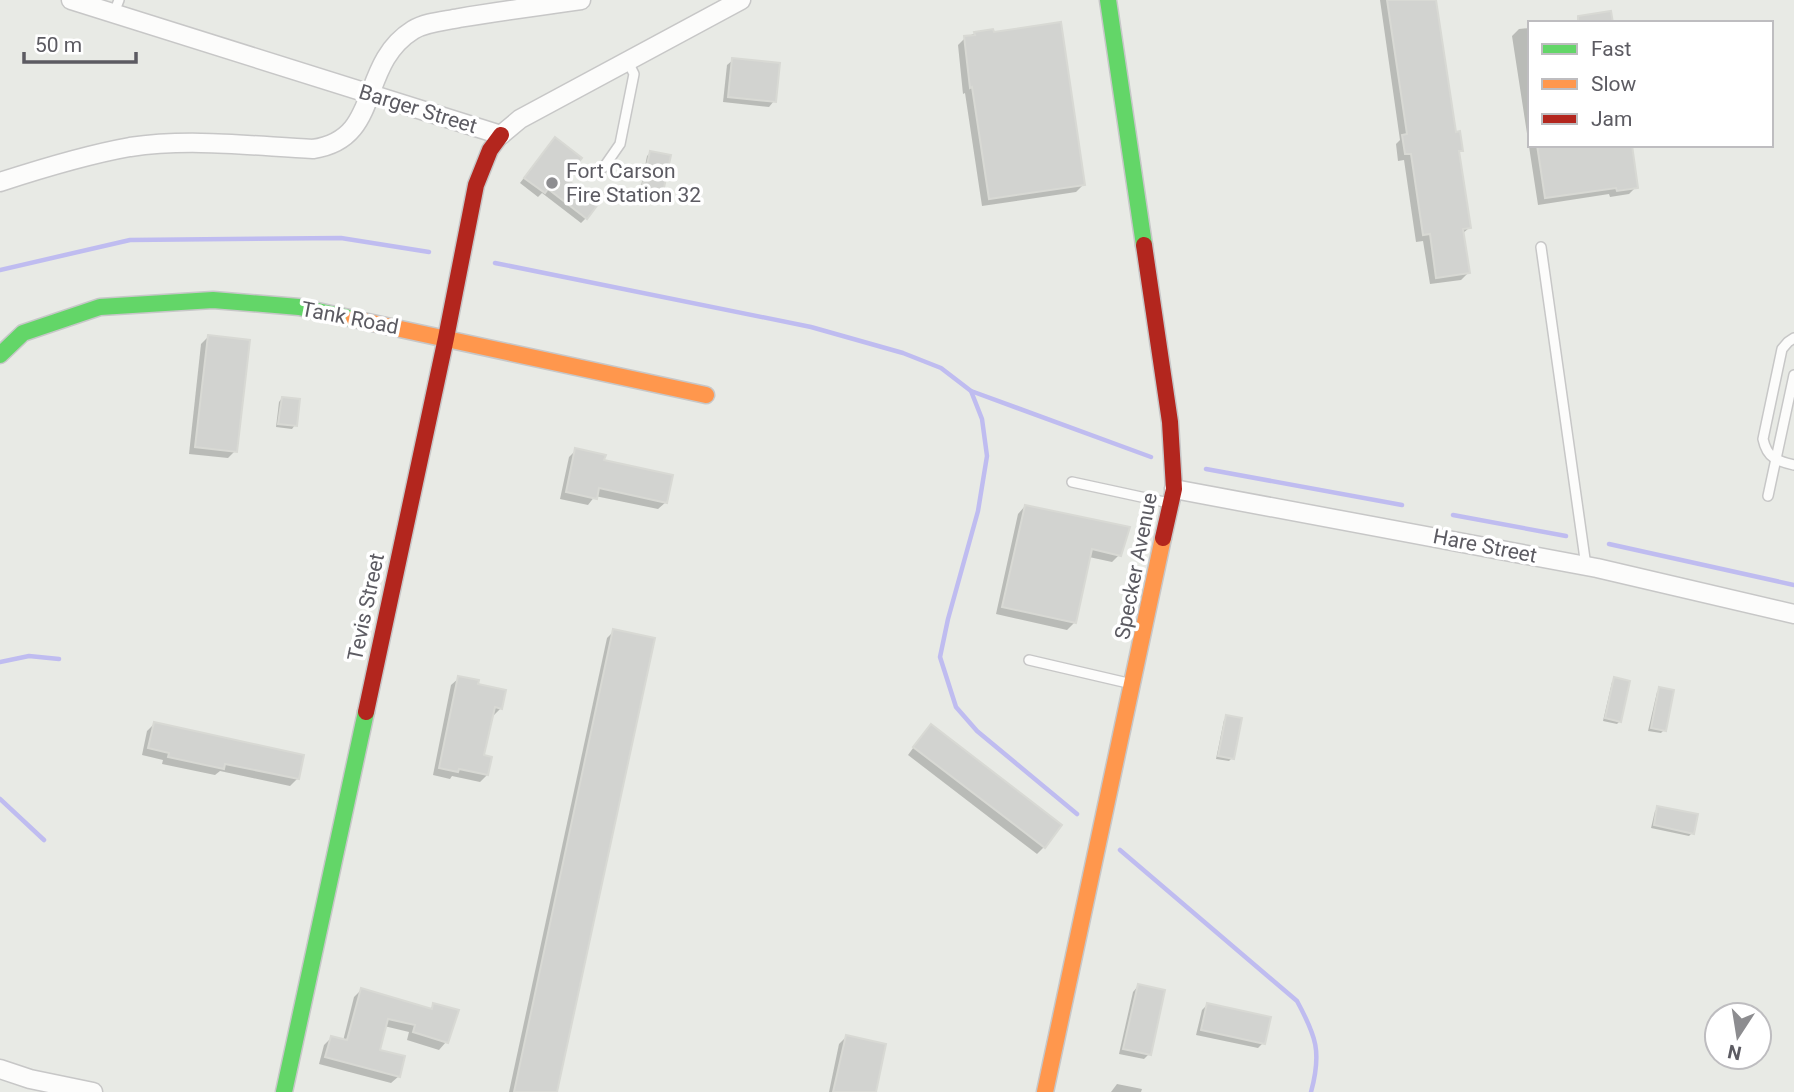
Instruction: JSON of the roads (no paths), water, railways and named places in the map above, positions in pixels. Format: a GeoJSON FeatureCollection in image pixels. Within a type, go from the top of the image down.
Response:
{"type":"FeatureCollection","features":[{"type":"Feature","properties":{"kind":"street","name":"Barger Street"},"geometry":{"type":"LineString","coordinates":[[71,0],[116,7],[369,94],[501,135],[520,119],[741,0]]}},
{"type":"Feature","properties":{"kind":"street"},"geometry":{"type":"LineString","coordinates":[[0,182],[76,158],[131,147],[174,144],[313,149],[329,146],[351,132],[360,119],[380,65],[401,38],[416,28],[473,16],[581,0]]}},
{"type":"Feature","properties":{"kind":"street","name":"Specker Avenue"},"geometry":{"type":"LineString","coordinates":[[1045,1092],[1172,497],[1170,422],[1108,0]]}},
{"type":"Feature","properties":{"kind":"street","name":"Tevis Street"},"geometry":{"type":"LineString","coordinates":[[284,1092],[446,338],[476,185],[490,150],[501,135]]}},
{"type":"Feature","properties":{"kind":"street","name":"Tank Road"},"geometry":{"type":"LineString","coordinates":[[0,355],[23,333],[100,306],[213,300],[299,307],[706,395]]}},
{"type":"Feature","properties":{"kind":"street","name":"Hare Street"},"geometry":{"type":"LineString","coordinates":[[1172,497],[1586,566],[1794,614]]}},
{"type":"Feature","properties":{"kind":"street"},"geometry":{"type":"LineString","coordinates":[[0,1069],[30,1079],[93,1092]]}},
{"type":"Feature","properties":{"kind":"lane"},"geometry":{"type":"LineString","coordinates":[[604,167],[620,144],[634,74],[627,60]]}},
{"type":"Feature","properties":{"kind":"lane"},"geometry":{"type":"LineString","coordinates":[[1541,247],[1586,566]]}},
{"type":"Feature","properties":{"kind":"lane"},"geometry":{"type":"LineString","coordinates":[[1794,338],[1783,349],[1763,439],[1768,452],[1776,461],[1794,465]]}},
{"type":"Feature","properties":{"kind":"lane"},"geometry":{"type":"LineString","coordinates":[[1768,496],[1794,375]]}},
{"type":"Feature","properties":{"kind":"lane"},"geometry":{"type":"LineString","coordinates":[[1072,482],[1172,497]]}},
{"type":"Feature","properties":{"kind":"lane"},"geometry":{"type":"LineString","coordinates":[[1029,660],[1133,684]]}},
{"type":"Feature","properties":{"kind":"waterway"},"geometry":{"type":"LineString","coordinates":[[0,270],[130,240],[341,238],[429,252]]}},
{"type":"Feature","properties":{"kind":"waterway"},"geometry":{"type":"LineString","coordinates":[[495,263],[811,327],[903,353],[941,368],[971,391],[982,419],[987,456],[978,511],[940,657],[956,707],[977,731],[1077,814]]}},
{"type":"Feature","properties":{"kind":"waterway"},"geometry":{"type":"LineString","coordinates":[[971,391],[1151,457]]}},
{"type":"Feature","properties":{"kind":"waterway"},"geometry":{"type":"LineString","coordinates":[[1206,469],[1402,505]]}},
{"type":"Feature","properties":{"kind":"waterway"},"geometry":{"type":"LineString","coordinates":[[1453,515],[1566,536]]}},
{"type":"Feature","properties":{"kind":"waterway"},"geometry":{"type":"LineString","coordinates":[[1609,544],[1794,585]]}},
{"type":"Feature","properties":{"kind":"waterway"},"geometry":{"type":"LineString","coordinates":[[0,662],[29,656],[59,659]]}},
{"type":"Feature","properties":{"kind":"waterway"},"geometry":{"type":"LineString","coordinates":[[0,799],[44,840]]}},
{"type":"Feature","properties":{"kind":"waterway"},"geometry":{"type":"LineString","coordinates":[[1120,850],[1297,1001],[1309,1024],[1315,1045],[1316,1066],[1311,1092]]}},
{"type":"Feature","properties":{"kind":"place","name":"Fort Carson Fire Station 32"},"geometry":{"type":"Point","coordinates":[552,183]}}]}
